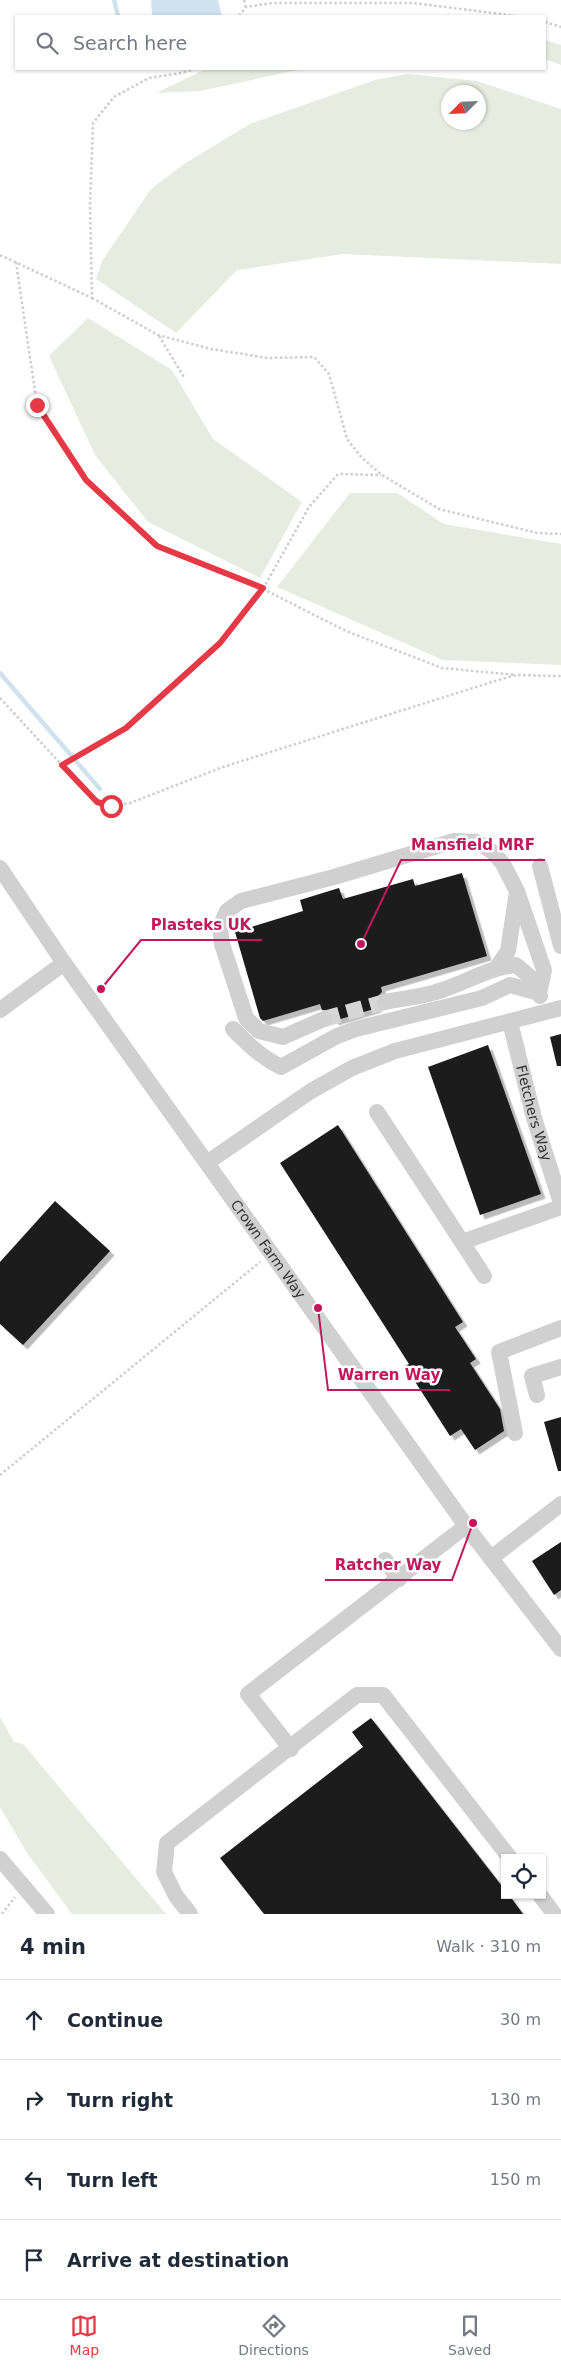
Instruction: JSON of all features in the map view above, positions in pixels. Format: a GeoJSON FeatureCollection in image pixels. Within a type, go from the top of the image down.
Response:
{"type":"FeatureCollection","features":[{"type":"Feature","properties":{"kind":"street"},"geometry":{"type":"LineString","coordinates":[[324,1019],[283,1037],[260,1031],[246,1018],[222,944],[220,927],[227,911],[242,901],[334,877],[454,841],[477,842],[493,852],[504,864],[517,891],[544,970],[539,993]]}},
{"type":"Feature","properties":{"kind":"street"},"geometry":{"type":"LineString","coordinates":[[540,866],[559,928],[561,946]]}},
{"type":"Feature","properties":{"kind":"street","name":"Crown Farm Way"},"geometry":{"type":"LineString","coordinates":[[0,868],[64,963],[208,1162],[466,1526],[561,1649]]}},
{"type":"Feature","properties":{"kind":"street"},"geometry":{"type":"LineString","coordinates":[[498,966],[508,951],[517,891]]}},
{"type":"Feature","properties":{"kind":"street"},"geometry":{"type":"LineString","coordinates":[[0,1010],[64,963]]}},
{"type":"Feature","properties":{"kind":"street"},"geometry":{"type":"LineString","coordinates":[[385,1002],[440,991],[476,978],[498,966],[516,965],[529,976],[539,993],[544,1012]]}},
{"type":"Feature","properties":{"kind":"street"},"geometry":{"type":"LineString","coordinates":[[233,1029],[250,1046],[281,1067],[337,1036],[356,1029],[482,998],[510,986],[539,993]]}},
{"type":"Feature","properties":{"kind":"street"},"geometry":{"type":"LineString","coordinates":[[208,1162],[311,1092],[352,1068],[395,1051],[561,1008]]}},
{"type":"Feature","properties":{"kind":"street","name":"Fletchers Way"},"geometry":{"type":"LineString","coordinates":[[510,1022],[556,1173],[561,1203]]}},
{"type":"Feature","properties":{"kind":"street"},"geometry":{"type":"LineString","coordinates":[[376,1112],[484,1276]]}},
{"type":"Feature","properties":{"kind":"street"},"geometry":{"type":"LineString","coordinates":[[462,1242],[561,1208]]}},
{"type":"Feature","properties":{"kind":"street"},"geometry":{"type":"LineString","coordinates":[[515,1433],[499,1352],[561,1328]]}},
{"type":"Feature","properties":{"kind":"street"},"geometry":{"type":"LineString","coordinates":[[537,1396],[532,1376],[561,1367]]}},
{"type":"Feature","properties":{"kind":"street"},"geometry":{"type":"LineString","coordinates":[[491,1558],[561,1504]]}},
{"type":"Feature","properties":{"kind":"street"},"geometry":{"type":"LineString","coordinates":[[290,1749],[248,1694],[466,1526]]}},
{"type":"Feature","properties":{"kind":"street"},"geometry":{"type":"LineString","coordinates":[[385,1560],[399,1579]]}},
{"type":"Feature","properties":{"kind":"street"},"geometry":{"type":"LineString","coordinates":[[190,1914],[176,1896],[164,1872],[167,1843],[357,1695],[383,1695],[507,1854]]}},
{"type":"Feature","properties":{"kind":"street"},"geometry":{"type":"LineString","coordinates":[[0,1859],[47,1914]]}},
{"type":"Feature","properties":{"kind":"street"},"geometry":{"type":"LineString","coordinates":[[543,1899],[554,1914]]}},
{"type":"Feature","properties":{"kind":"path"},"geometry":{"type":"LineString","coordinates":[[244,0],[246,7]]}},
{"type":"Feature","properties":{"kind":"path"},"geometry":{"type":"LineString","coordinates":[[240,15],[246,7],[272,3],[413,3],[509,15]]}},
{"type":"Feature","properties":{"kind":"path"},"geometry":{"type":"LineString","coordinates":[[546,22],[561,27]]}},
{"type":"Feature","properties":{"kind":"path"},"geometry":{"type":"LineString","coordinates":[[92,298],[90,206],[93,123],[114,97],[150,78],[190,70]]}},
{"type":"Feature","properties":{"kind":"path"},"geometry":{"type":"LineString","coordinates":[[0,254],[92,298],[158,335],[210,349],[268,358],[314,357],[329,374],[347,439],[362,458],[382,475],[439,509],[537,533],[561,534]]}},
{"type":"Feature","properties":{"kind":"path"},"geometry":{"type":"LineString","coordinates":[[16,262],[37,405],[86,480],[157,546],[263,588],[346,631],[442,668],[516,675],[561,676]]}},
{"type":"Feature","properties":{"kind":"path"},"geometry":{"type":"LineString","coordinates":[[158,335],[184,378]]}},
{"type":"Feature","properties":{"kind":"path"},"geometry":{"type":"LineString","coordinates":[[62,765],[126,728],[220,643],[263,588],[309,507],[338,474],[382,475]]}},
{"type":"Feature","properties":{"kind":"path"},"geometry":{"type":"LineString","coordinates":[[0,698],[97,802],[111,806],[130,803],[223,766],[516,675]]}},
{"type":"Feature","properties":{"kind":"path"},"geometry":{"type":"LineString","coordinates":[[0,1475],[272,1253]]}},
{"type":"Feature","properties":{"kind":"path"},"geometry":{"type":"LineString","coordinates":[[2,1914],[23,1886]]}},
{"type":"Feature","properties":{"kind":"shaded area"},"geometry":{"type":"Polygon","coordinates":[[[546,40],[561,45],[561,65],[546,59],[546,40]]]}},
{"type":"Feature","properties":{"kind":"shaded area"},"geometry":{"type":"Polygon","coordinates":[[[204,70],[297,70],[200,91],[156,93],[204,70]]]}},
{"type":"Feature","properties":{"kind":"shaded area"},"geometry":{"type":"Polygon","coordinates":[[[408,74],[477,81],[561,109],[561,264],[343,254],[237,270],[176,333],[96,279],[102,261],[151,189],[184,164],[250,124],[375,80],[408,74]]]}},
{"type":"Feature","properties":{"kind":"shaded area"},"geometry":{"type":"Polygon","coordinates":[[[88,318],[172,370],[213,439],[302,502],[260,578],[148,522],[95,455],[49,356],[88,318]]]}},
{"type":"Feature","properties":{"kind":"shaded area"},"geometry":{"type":"Polygon","coordinates":[[[350,493],[397,493],[444,524],[561,544],[561,665],[443,660],[277,587],[350,493]]]}},
{"type":"Feature","properties":{"kind":"shaded area"},"geometry":{"type":"Polygon","coordinates":[[[0,1717],[14,1742],[23,1744],[166,1914],[72,1914],[27,1853],[0,1807],[0,1717]]]}},
{"type":"Feature","properties":{"kind":"water"},"geometry":{"type":"Polygon","coordinates":[[[151,0],[218,0],[222,15],[152,15],[151,0]]]}},
{"type":"Feature","properties":{"kind":"building"},"geometry":{"type":"Polygon","coordinates":[[[462,873],[487,956],[381,987],[382,992],[375,999],[377,1008],[334,1021],[333,1015],[329,1011],[322,1010],[320,1004],[263,1021],[260,1018],[235,932],[303,911],[300,900],[339,888],[343,899],[413,879],[415,886],[462,873]]]}},
{"type":"Feature","properties":{"kind":"building"},"geometry":{"type":"Polygon","coordinates":[[[561,1034],[561,1066],[557,1066],[550,1037],[561,1034]]]}},
{"type":"Feature","properties":{"kind":"building"},"geometry":{"type":"Polygon","coordinates":[[[488,1045],[541,1194],[480,1215],[428,1067],[488,1045]]]}},
{"type":"Feature","properties":{"kind":"building"},"geometry":{"type":"Polygon","coordinates":[[[338,1125],[463,1322],[455,1327],[476,1359],[470,1363],[500,1409],[504,1431],[475,1450],[461,1429],[450,1436],[405,1366],[409,1364],[280,1163],[338,1125]]]}},
{"type":"Feature","properties":{"kind":"building"},"geometry":{"type":"Polygon","coordinates":[[[55,1201],[110,1251],[23,1345],[0,1324],[0,1262],[55,1201]]]}},
{"type":"Feature","properties":{"kind":"building"},"geometry":{"type":"Polygon","coordinates":[[[561,1417],[561,1471],[558,1471],[544,1422],[561,1417]]]}},
{"type":"Feature","properties":{"kind":"building"},"geometry":{"type":"Polygon","coordinates":[[[561,1542],[561,1590],[554,1595],[532,1561],[561,1542]]]}},
{"type":"Feature","properties":{"kind":"building"},"geometry":{"type":"Polygon","coordinates":[[[371,1718],[501,1885],[501,1899],[512,1899],[523,1914],[264,1914],[220,1858],[363,1747],[352,1732],[371,1718]]]}},
{"type":"Feature","properties":{"kind":"waterway"},"geometry":{"type":"LineString","coordinates":[[114,0],[118,15]]}},
{"type":"Feature","properties":{"kind":"waterway"},"geometry":{"type":"LineString","coordinates":[[0,673],[100,789]]}},
{"type":"Feature","properties":{"kind":"tunnel"},"geometry":{"type":"LineString","coordinates":[[324,1019],[385,1002]]}},
{"type":"Feature","properties":{"kind":"place","name":"Mansfield MRF"},"geometry":{"type":"Point","coordinates":[361,944]}},
{"type":"Feature","properties":{"kind":"place","name":"Plasteks UK"},"geometry":{"type":"Point","coordinates":[101,989]}},
{"type":"Feature","properties":{"kind":"place","name":"Warren Way"},"geometry":{"type":"Point","coordinates":[318,1308]}},
{"type":"Feature","properties":{"kind":"place","name":"Ratcher Way"},"geometry":{"type":"Point","coordinates":[473,1523]}},
{"type":"Feature","properties":{"kind":"route"},"geometry":{"type":"LineString","coordinates":[[37,405],[86,480],[157,546],[263,588],[220,643],[126,728],[62,765],[97,802],[111,806]]}}]}
